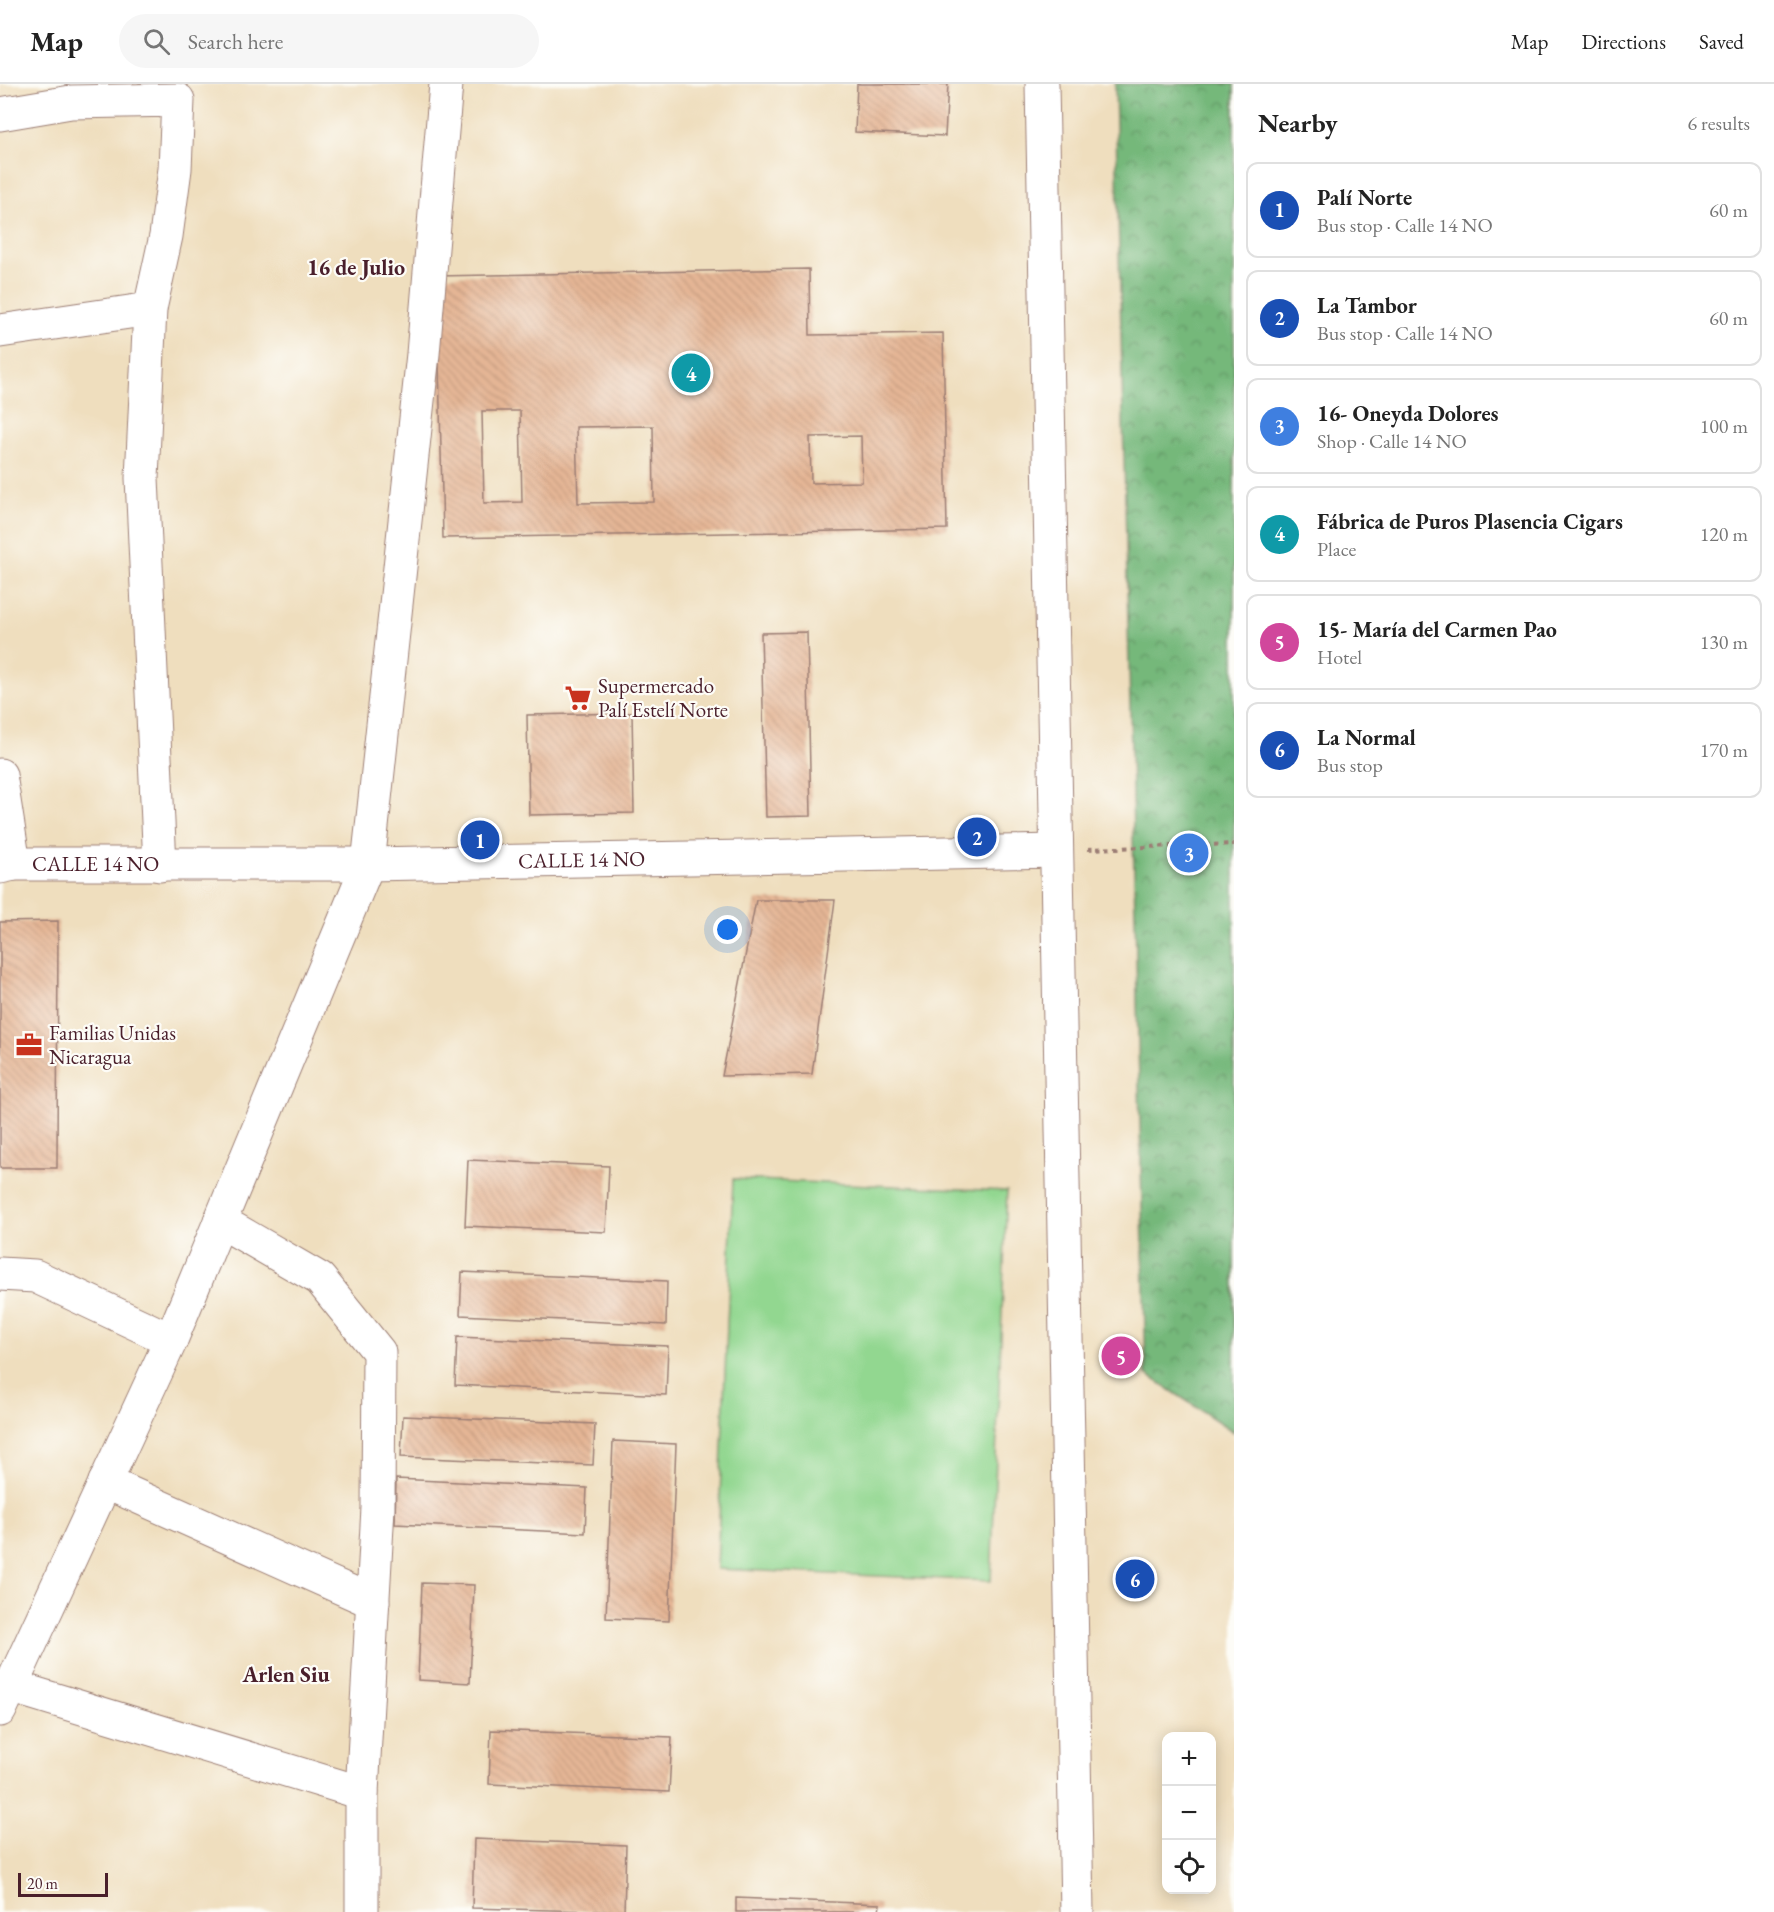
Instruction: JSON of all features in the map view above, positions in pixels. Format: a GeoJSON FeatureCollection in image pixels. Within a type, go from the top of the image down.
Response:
{"type":"FeatureCollection","features":[{"type":"Feature","properties":{"kind":"street"},"geometry":{"type":"LineString","coordinates":[[362,1793],[5,1698],[171,1340],[368,864],[423,354],[446,84]]}},
{"type":"Feature","properties":{"kind":"street"},"geometry":{"type":"LineString","coordinates":[[1042,84],[1077,1912]]}},
{"type":"Feature","properties":{"kind":"street"},"geometry":{"type":"LineString","coordinates":[[0,114],[71,102],[178,100],[174,180],[166,236],[150,309],[142,478],[160,865]]}},
{"type":"Feature","properties":{"kind":"street"},"geometry":{"type":"LineString","coordinates":[[0,331],[150,309]]}},
{"type":"Feature","properties":{"kind":"street"},"geometry":{"type":"LineString","coordinates":[[0,775],[7,866]]}},
{"type":"Feature","properties":{"kind":"street","name":"CALLE 14 NO"},"geometry":{"type":"LineString","coordinates":[[7,866],[368,864],[1056,850]]}},
{"type":"Feature","properties":{"kind":"street"},"geometry":{"type":"LineString","coordinates":[[220,1221],[320,1279],[379,1352],[378,1508],[362,1793],[363,1912]]}},
{"type":"Feature","properties":{"kind":"street"},"geometry":{"type":"LineString","coordinates":[[0,1274],[35,1276],[171,1340]]}},
{"type":"Feature","properties":{"kind":"street"},"geometry":{"type":"LineString","coordinates":[[105,1482],[373,1602]]}},
{"type":"Feature","properties":{"kind":"path"},"geometry":{"type":"LineString","coordinates":[[1056,850],[1234,844]]}},
{"type":"Feature","properties":{"kind":"green space"},"geometry":{"type":"Polygon","coordinates":[[[1115,84],[1234,84],[1234,1432],[1146,1374],[1115,84]]]}},
{"type":"Feature","properties":{"kind":"green space"},"geometry":{"type":"Polygon","coordinates":[[[733,1179],[1007,1191],[991,1581],[717,1569],[733,1179]]]}},
{"type":"Feature","properties":{"kind":"building"},"geometry":{"type":"Polygon","coordinates":[[[857,84],[948,84],[945,136],[855,132],[857,84]]]}},
{"type":"Feature","properties":{"kind":"building"},"geometry":{"type":"Polygon","coordinates":[[[809,269],[810,335],[943,333],[947,529],[443,538],[437,276],[809,269]],[[482,411],[484,503],[522,502],[520,411],[482,411]],[[653,426],[576,427],[578,503],[654,502],[653,426]],[[861,436],[810,437],[811,483],[862,482],[861,436]]]}},
{"type":"Feature","properties":{"kind":"building"},"geometry":{"type":"Polygon","coordinates":[[[807,632],[811,816],[766,817],[761,633],[807,632]]]}},
{"type":"Feature","properties":{"kind":"building"},"geometry":{"type":"Polygon","coordinates":[[[632,713],[634,813],[529,815],[527,715],[632,713]]]}},
{"type":"Feature","properties":{"kind":"building"},"geometry":{"type":"Polygon","coordinates":[[[756,900],[835,900],[812,1074],[722,1076],[756,900]]]}},
{"type":"Feature","properties":{"kind":"building","name":"Familias Unidas Nicaragua"},"geometry":{"type":"Polygon","coordinates":[[[58,921],[57,1168],[0,1168],[0,922],[58,921]]]}},
{"type":"Feature","properties":{"kind":"building"},"geometry":{"type":"Polygon","coordinates":[[[468,1160],[609,1166],[606,1232],[465,1226],[468,1160]]]}},
{"type":"Feature","properties":{"kind":"building"},"geometry":{"type":"Polygon","coordinates":[[[462,1272],[667,1281],[666,1325],[460,1315],[462,1272]]]}},
{"type":"Feature","properties":{"kind":"building"},"geometry":{"type":"Polygon","coordinates":[[[457,1337],[668,1346],[666,1395],[455,1385],[457,1337]]]}},
{"type":"Feature","properties":{"kind":"building"},"geometry":{"type":"Polygon","coordinates":[[[403,1416],[595,1424],[593,1465],[401,1457],[403,1416]]]}},
{"type":"Feature","properties":{"kind":"building"},"geometry":{"type":"Polygon","coordinates":[[[613,1441],[676,1444],[669,1621],[606,1618],[613,1441]]]}},
{"type":"Feature","properties":{"kind":"building"},"geometry":{"type":"Polygon","coordinates":[[[396,1479],[587,1488],[585,1533],[395,1524],[396,1479]]]}},
{"type":"Feature","properties":{"kind":"building"},"geometry":{"type":"Polygon","coordinates":[[[422,1583],[474,1585],[470,1683],[418,1680],[422,1583]]]}},
{"type":"Feature","properties":{"kind":"building"},"geometry":{"type":"Polygon","coordinates":[[[491,1730],[672,1737],[669,1792],[489,1784],[491,1730]]]}},
{"type":"Feature","properties":{"kind":"building"},"geometry":{"type":"Polygon","coordinates":[[[474,1839],[626,1845],[624,1912],[472,1908],[474,1839]]]}},
{"type":"Feature","properties":{"kind":"building"},"geometry":{"type":"Polygon","coordinates":[[[736,1898],[880,1904],[879,1912],[736,1912],[736,1898]]]}},
{"type":"Feature","properties":{"kind":"place","name":"Fábrica de Puros Plasencia Cigars"},"geometry":{"type":"Point","coordinates":[691,373]}},
{"type":"Feature","properties":{"kind":"place","name":"Supermercado Palí Estelí Norte"},"geometry":{"type":"Point","coordinates":[578,698]}},
{"type":"Feature","properties":{"kind":"place","name":"La Tambor"},"geometry":{"type":"Point","coordinates":[977,837]}},
{"type":"Feature","properties":{"kind":"place","name":"Palí Norte"},"geometry":{"type":"Point","coordinates":[480,840]}},
{"type":"Feature","properties":{"kind":"place","name":"16- Oneyda Dolores"},"geometry":{"type":"Point","coordinates":[1189,853]}},
{"type":"Feature","properties":{"kind":"place","name":"Familias Unidas Nicaragua"},"geometry":{"type":"Point","coordinates":[29,1045]}},
{"type":"Feature","properties":{"kind":"place","name":"15- María del Carmen Pao"},"geometry":{"type":"Point","coordinates":[1121,1356]}},
{"type":"Feature","properties":{"kind":"place","name":"La Normal"},"geometry":{"type":"Point","coordinates":[1135,1579]}},
{"type":"Feature","properties":{"kind":"district","name":"16 de Julio"},"geometry":{"type":"Point","coordinates":[356,267]}},
{"type":"Feature","properties":{"kind":"district","name":"Arlen Siu"},"geometry":{"type":"Point","coordinates":[286,1674]}}]}
